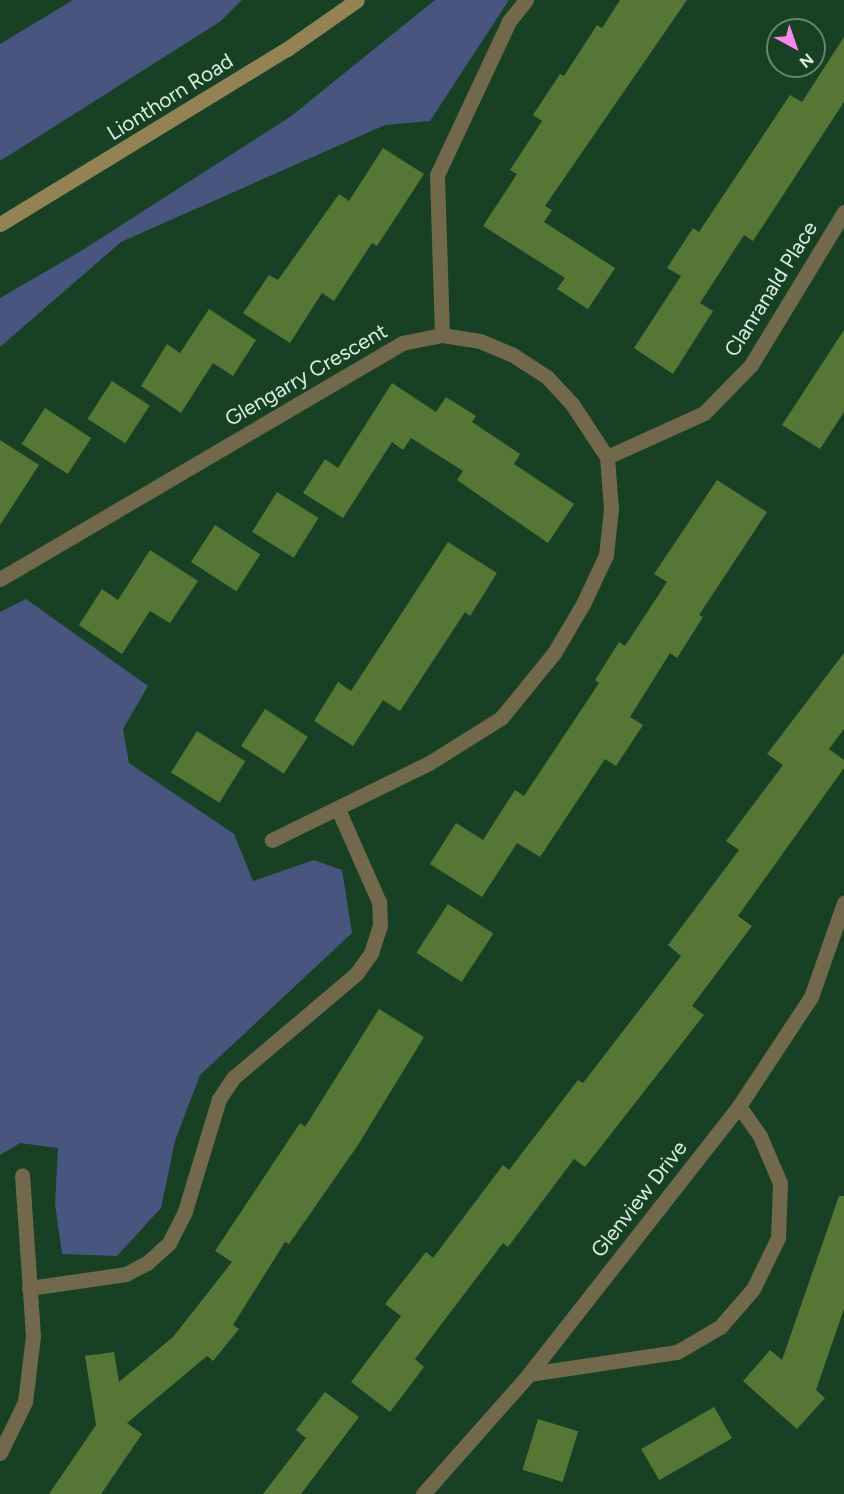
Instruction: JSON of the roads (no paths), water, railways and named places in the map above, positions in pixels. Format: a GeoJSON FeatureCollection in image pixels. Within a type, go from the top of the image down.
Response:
{"type":"FeatureCollection","features":[{"type":"Feature","properties":{"kind":"street","name":"Lionthorn Road"},"geometry":{"type":"LineString","coordinates":[[0,224],[228,86],[357,0]]}},
{"type":"Feature","properties":{"kind":"street"},"geometry":{"type":"LineString","coordinates":[[442,335],[437,175],[509,21],[526,0]]}},
{"type":"Feature","properties":{"kind":"street","name":"Clanranald Place"},"geometry":{"type":"LineString","coordinates":[[607,457],[704,413],[751,365],[844,212]]}},
{"type":"Feature","properties":{"kind":"street","name":"Glengarry Crescent"},"geometry":{"type":"LineString","coordinates":[[0,579],[402,343],[442,335],[480,341],[513,355],[548,377],[572,404],[607,457],[612,509],[606,555],[554,653],[501,718],[429,763],[272,840]]}},
{"type":"Feature","properties":{"kind":"street"},"geometry":{"type":"LineString","coordinates":[[29,1288],[126,1274],[147,1263],[169,1243],[185,1211],[219,1099],[233,1078],[356,974],[371,953],[380,926],[379,902],[338,808]]}},
{"type":"Feature","properties":{"kind":"street","name":"Glenview Drive"},"geometry":{"type":"LineString","coordinates":[[423,1494],[529,1374],[739,1106],[811,997],[844,903]]}},
{"type":"Feature","properties":{"kind":"street"},"geometry":{"type":"LineString","coordinates":[[529,1374],[677,1352],[720,1327],[753,1289],[778,1238],[780,1184],[760,1136],[739,1106]]}},
{"type":"Feature","properties":{"kind":"street"},"geometry":{"type":"LineString","coordinates":[[0,1453],[25,1402],[33,1336],[22,1175]]}}]}
